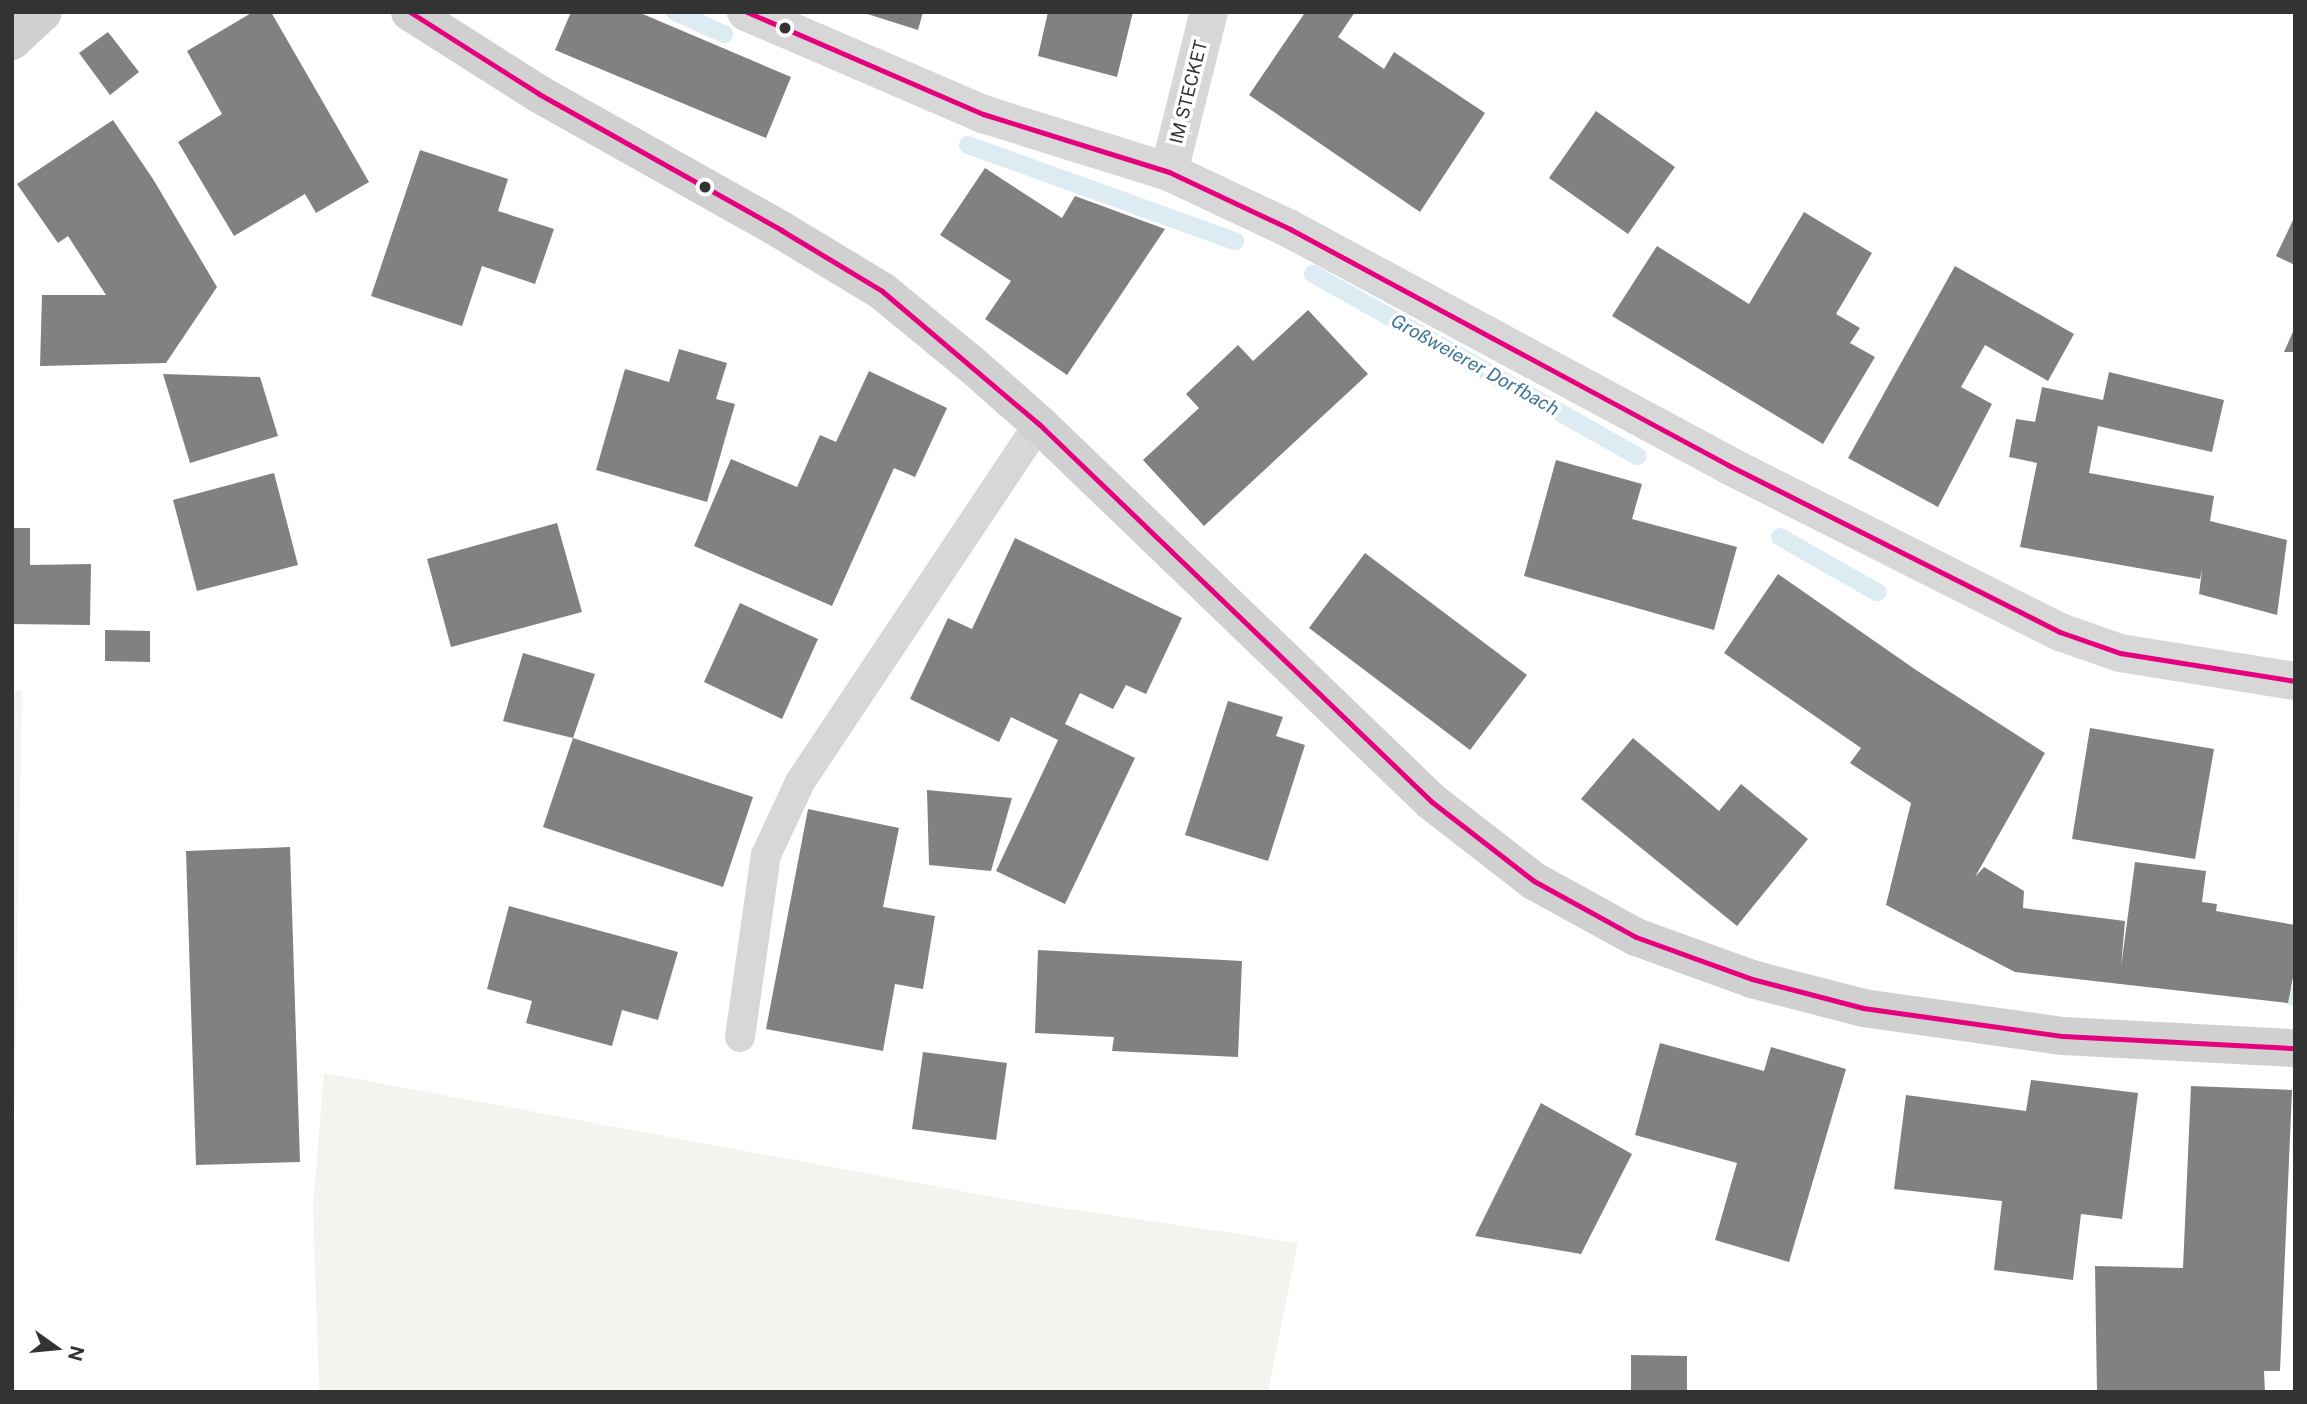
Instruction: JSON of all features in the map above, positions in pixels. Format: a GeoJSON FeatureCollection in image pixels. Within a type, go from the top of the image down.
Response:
{"type":"FeatureCollection","features":[{"type":"Feature","properties":{"kind":"street"},"geometry":{"type":"LineString","coordinates":[[12,41],[43,12]]}},
{"type":"Feature","properties":{"kind":"street"},"geometry":{"type":"LineString","coordinates":[[410,12],[539,94],[781,230],[882,291],[1039,424],[1432,802],[1534,881],[1636,937],[1752,979],[1863,1008],[2063,1036],[2295,1048]]}},
{"type":"Feature","properties":{"kind":"street"},"geometry":{"type":"LineString","coordinates":[[746,12],[983,114],[1169,172],[1290,229],[1728,465],[2060,632],[2120,653],[2295,681]]}},
{"type":"Feature","properties":{"kind":"street","name":"IM STECKET"},"geometry":{"type":"LineString","coordinates":[[1169,172],[1209,12]]}},
{"type":"Feature","properties":{"kind":"lane"},"geometry":{"type":"LineString","coordinates":[[740,1037],[766,855],[800,782],[1039,424]]}},
{"type":"Feature","properties":{"kind":"shaded area"},"geometry":{"type":"Polygon","coordinates":[[[12,690],[22,690],[12,1251],[12,690]]]}},
{"type":"Feature","properties":{"kind":"shaded area"},"geometry":{"type":"Polygon","coordinates":[[[324,1073],[1010,1200],[1298,1243],[1268,1392],[319,1392],[313,1207],[324,1073]]]}},
{"type":"Feature","properties":{"kind":"building"},"geometry":{"type":"Polygon","coordinates":[[[253,12],[271,12],[369,182],[316,213],[305,194],[234,236],[178,142],[222,114],[187,51],[253,12]]]}},
{"type":"Feature","properties":{"kind":"building"},"geometry":{"type":"Polygon","coordinates":[[[571,12],[638,12],[791,77],[766,138],[555,50],[571,12]]]}},
{"type":"Feature","properties":{"kind":"building"},"geometry":{"type":"Polygon","coordinates":[[[861,12],[923,12],[918,30],[861,12]]]}},
{"type":"Feature","properties":{"kind":"building"},"geometry":{"type":"Polygon","coordinates":[[[1048,12],[1133,12],[1117,77],[1038,56],[1048,12]]]}},
{"type":"Feature","properties":{"kind":"building"},"geometry":{"type":"Polygon","coordinates":[[[1300,12],[1355,12],[1338,37],[1384,69],[1394,52],[1485,113],[1420,212],[1249,95],[1304,14],[1300,12]]]}},
{"type":"Feature","properties":{"kind":"building"},"geometry":{"type":"Polygon","coordinates":[[[108,32],[139,72],[110,95],[79,53],[108,32]]]}},
{"type":"Feature","properties":{"kind":"building"},"geometry":{"type":"Polygon","coordinates":[[[1596,111],[1675,167],[1628,234],[1549,178],[1596,111]]]}},
{"type":"Feature","properties":{"kind":"building"},"geometry":{"type":"Polygon","coordinates":[[[113,120],[153,179],[217,287],[166,363],[40,366],[42,295],[106,295],[68,236],[58,243],[17,184],[113,120]]]}},
{"type":"Feature","properties":{"kind":"building"},"geometry":{"type":"Polygon","coordinates":[[[420,150],[508,179],[498,211],[554,229],[535,284],[482,266],[462,326],[371,296],[420,150]]]}},
{"type":"Feature","properties":{"kind":"building"},"geometry":{"type":"Polygon","coordinates":[[[985,168],[1062,218],[1075,196],[1165,229],[1067,375],[985,319],[1011,281],[940,235],[985,168]]]}},
{"type":"Feature","properties":{"kind":"building"},"geometry":{"type":"Polygon","coordinates":[[[1804,212],[1872,253],[1836,314],[1860,328],[1850,343],[1875,357],[1823,444],[1612,316],[1657,246],[1749,304],[1804,212]]]}},
{"type":"Feature","properties":{"kind":"building"},"geometry":{"type":"Polygon","coordinates":[[[2295,216],[2295,265],[2276,256],[2295,216]]]}},
{"type":"Feature","properties":{"kind":"building"},"geometry":{"type":"Polygon","coordinates":[[[1955,266],[2074,334],[2048,381],[1985,345],[1961,387],[1992,404],[1938,507],[1848,458],[1955,266]]]}},
{"type":"Feature","properties":{"kind":"building"},"geometry":{"type":"Polygon","coordinates":[[[1308,310],[1368,374],[1204,526],[1143,460],[1199,408],[1186,394],[1238,345],[1253,361],[1308,310]]]}},
{"type":"Feature","properties":{"kind":"building"},"geometry":{"type":"Polygon","coordinates":[[[2295,327],[2295,352],[2284,352],[2295,327]]]}},
{"type":"Feature","properties":{"kind":"building"},"geometry":{"type":"Polygon","coordinates":[[[679,349],[727,363],[716,399],[735,404],[707,502],[596,470],[625,369],[669,382],[679,349]]]}},
{"type":"Feature","properties":{"kind":"building"},"geometry":{"type":"Polygon","coordinates":[[[869,371],[947,408],[915,477],[894,468],[832,606],[694,546],[731,459],[797,487],[820,435],[836,442],[869,371]]]}},
{"type":"Feature","properties":{"kind":"building"},"geometry":{"type":"Polygon","coordinates":[[[2109,372],[2224,400],[2212,452],[2098,426],[2089,473],[2214,496],[2210,521],[2287,540],[2277,615],[2199,594],[2202,570],[2200,579],[2020,547],[2037,463],[2009,457],[2016,419],[2035,422],[2042,387],[2103,400],[2109,372]]]}},
{"type":"Feature","properties":{"kind":"building"},"geometry":{"type":"Polygon","coordinates":[[[163,374],[260,377],[278,436],[190,463],[163,374]]]}},
{"type":"Feature","properties":{"kind":"building"},"geometry":{"type":"Polygon","coordinates":[[[1556,460],[1642,484],[1632,519],[1737,547],[1714,630],[1524,576],[1556,460]]]}},
{"type":"Feature","properties":{"kind":"building"},"geometry":{"type":"Polygon","coordinates":[[[274,473],[298,565],[197,591],[173,500],[274,473]]]}},
{"type":"Feature","properties":{"kind":"building"},"geometry":{"type":"Polygon","coordinates":[[[557,523],[582,612],[451,647],[427,559],[557,523]]]}},
{"type":"Feature","properties":{"kind":"building"},"geometry":{"type":"Polygon","coordinates":[[[12,528],[30,528],[30,565],[91,564],[90,625],[12,624],[12,528]]]}},
{"type":"Feature","properties":{"kind":"building"},"geometry":{"type":"Polygon","coordinates":[[[1015,538],[1182,618],[1146,694],[1126,685],[1113,709],[1080,693],[1065,724],[1135,758],[1065,904],[996,871],[1058,740],[1011,717],[999,742],[910,699],[948,618],[972,629],[1015,538]]]}},
{"type":"Feature","properties":{"kind":"building"},"geometry":{"type":"Polygon","coordinates":[[[1365,553],[1527,675],[1470,750],[1309,628],[1365,553]]]}},
{"type":"Feature","properties":{"kind":"building"},"geometry":{"type":"Polygon","coordinates":[[[1778,574],[1916,670],[2045,753],[1975,877],[1984,867],[2024,891],[2023,908],[2125,921],[2121,967],[2135,862],[2206,871],[2202,902],[2217,904],[2216,911],[2295,925],[2295,967],[2288,1003],[2015,972],[1886,905],[1911,803],[1850,763],[1861,748],[1724,653],[1778,574]]]}},
{"type":"Feature","properties":{"kind":"building"},"geometry":{"type":"Polygon","coordinates":[[[740,603],[818,639],[782,719],[704,682],[740,603]]]}},
{"type":"Feature","properties":{"kind":"building"},"geometry":{"type":"Polygon","coordinates":[[[105,630],[150,631],[150,662],[105,661],[105,630]]]}},
{"type":"Feature","properties":{"kind":"building"},"geometry":{"type":"Polygon","coordinates":[[[523,653],[595,674],[573,738],[503,721],[523,653]]]}},
{"type":"Feature","properties":{"kind":"building"},"geometry":{"type":"Polygon","coordinates":[[[1228,701],[1283,717],[1276,736],[1305,745],[1268,861],[1185,835],[1228,701]]]}},
{"type":"Feature","properties":{"kind":"building"},"geometry":{"type":"Polygon","coordinates":[[[2090,728],[2214,749],[2195,859],[2072,839],[2090,728]]]}},
{"type":"Feature","properties":{"kind":"building"},"geometry":{"type":"Polygon","coordinates":[[[573,738],[753,797],[723,887],[543,827],[573,738]]]}},
{"type":"Feature","properties":{"kind":"building"},"geometry":{"type":"Polygon","coordinates":[[[1633,738],[1719,811],[1741,784],[1808,839],[1737,926],[1581,799],[1633,738]]]}},
{"type":"Feature","properties":{"kind":"building"},"geometry":{"type":"Polygon","coordinates":[[[927,790],[1012,798],[991,871],[929,865],[927,790]]]}},
{"type":"Feature","properties":{"kind":"building"},"geometry":{"type":"Polygon","coordinates":[[[808,809],[899,828],[883,907],[935,916],[923,989],[895,984],[883,1051],[766,1029],[808,809]]]}},
{"type":"Feature","properties":{"kind":"building"},"geometry":{"type":"Polygon","coordinates":[[[290,847],[300,1162],[196,1165],[186,851],[290,847]]]}},
{"type":"Feature","properties":{"kind":"building"},"geometry":{"type":"Polygon","coordinates":[[[509,906],[678,952],[658,1020],[622,1010],[612,1046],[526,1023],[532,1001],[487,989],[509,906]]]}},
{"type":"Feature","properties":{"kind":"building"},"geometry":{"type":"Polygon","coordinates":[[[1038,950],[1242,961],[1238,1057],[1112,1051],[1114,1037],[1035,1033],[1038,950]]]}},
{"type":"Feature","properties":{"kind":"building"},"geometry":{"type":"Polygon","coordinates":[[[1660,1043],[1764,1071],[1771,1047],[1846,1069],[1789,1262],[1715,1240],[1737,1163],[1635,1135],[1660,1043]]]}},
{"type":"Feature","properties":{"kind":"building"},"geometry":{"type":"Polygon","coordinates":[[[923,1052],[1007,1063],[996,1140],[912,1129],[923,1052]]]}},
{"type":"Feature","properties":{"kind":"building"},"geometry":{"type":"Polygon","coordinates":[[[2031,1080],[2138,1093],[2122,1219],[2081,1214],[2073,1280],[1994,1270],[2002,1201],[1894,1189],[1906,1095],[2026,1111],[2031,1080]]]}},
{"type":"Feature","properties":{"kind":"building"},"geometry":{"type":"Polygon","coordinates":[[[2191,1086],[2292,1090],[2280,1371],[2264,1371],[2265,1392],[2097,1392],[2095,1266],[2183,1268],[2191,1086]]]}},
{"type":"Feature","properties":{"kind":"building"},"geometry":{"type":"Polygon","coordinates":[[[1541,1103],[1632,1154],[1581,1254],[1475,1236],[1541,1103]]]}},
{"type":"Feature","properties":{"kind":"building"},"geometry":{"type":"Polygon","coordinates":[[[1631,1355],[1687,1356],[1687,1392],[1631,1392],[1631,1355]]]}},
{"type":"Feature","properties":{"kind":"waterway","name":"Großweierer Dorfbach"},"geometry":{"type":"LineString","coordinates":[[675,12],[724,34]]}},
{"type":"Feature","properties":{"kind":"waterway","name":"Großweierer Dorfbach"},"geometry":{"type":"LineString","coordinates":[[968,145],[1235,241]]}},
{"type":"Feature","properties":{"kind":"waterway","name":"Großweierer Dorfbach"},"geometry":{"type":"LineString","coordinates":[[1313,274],[1637,456]]}},
{"type":"Feature","properties":{"kind":"waterway","name":"Großweierer Dorfbach"},"geometry":{"type":"LineString","coordinates":[[1780,537],[1877,592]]}},
{"type":"Feature","properties":{"kind":"waterway","name":"Großweierer Dorfbach"},"geometry":{"type":"LineString","coordinates":[[2290,996],[2295,997]]}},
{"type":"Feature","properties":{"kind":"transit line"},"geometry":{"type":"LineString","coordinates":[[410,12],[539,94],[781,230],[882,291],[1039,424],[1432,802],[1534,881],[1636,937],[1752,979],[1863,1008],[2063,1036],[2295,1048]]}},
{"type":"Feature","properties":{"kind":"transit line"},"geometry":{"type":"LineString","coordinates":[[747,12],[983,114],[1169,172],[1290,229],[1728,465],[2060,632],[2120,653],[2295,681]]}}]}
